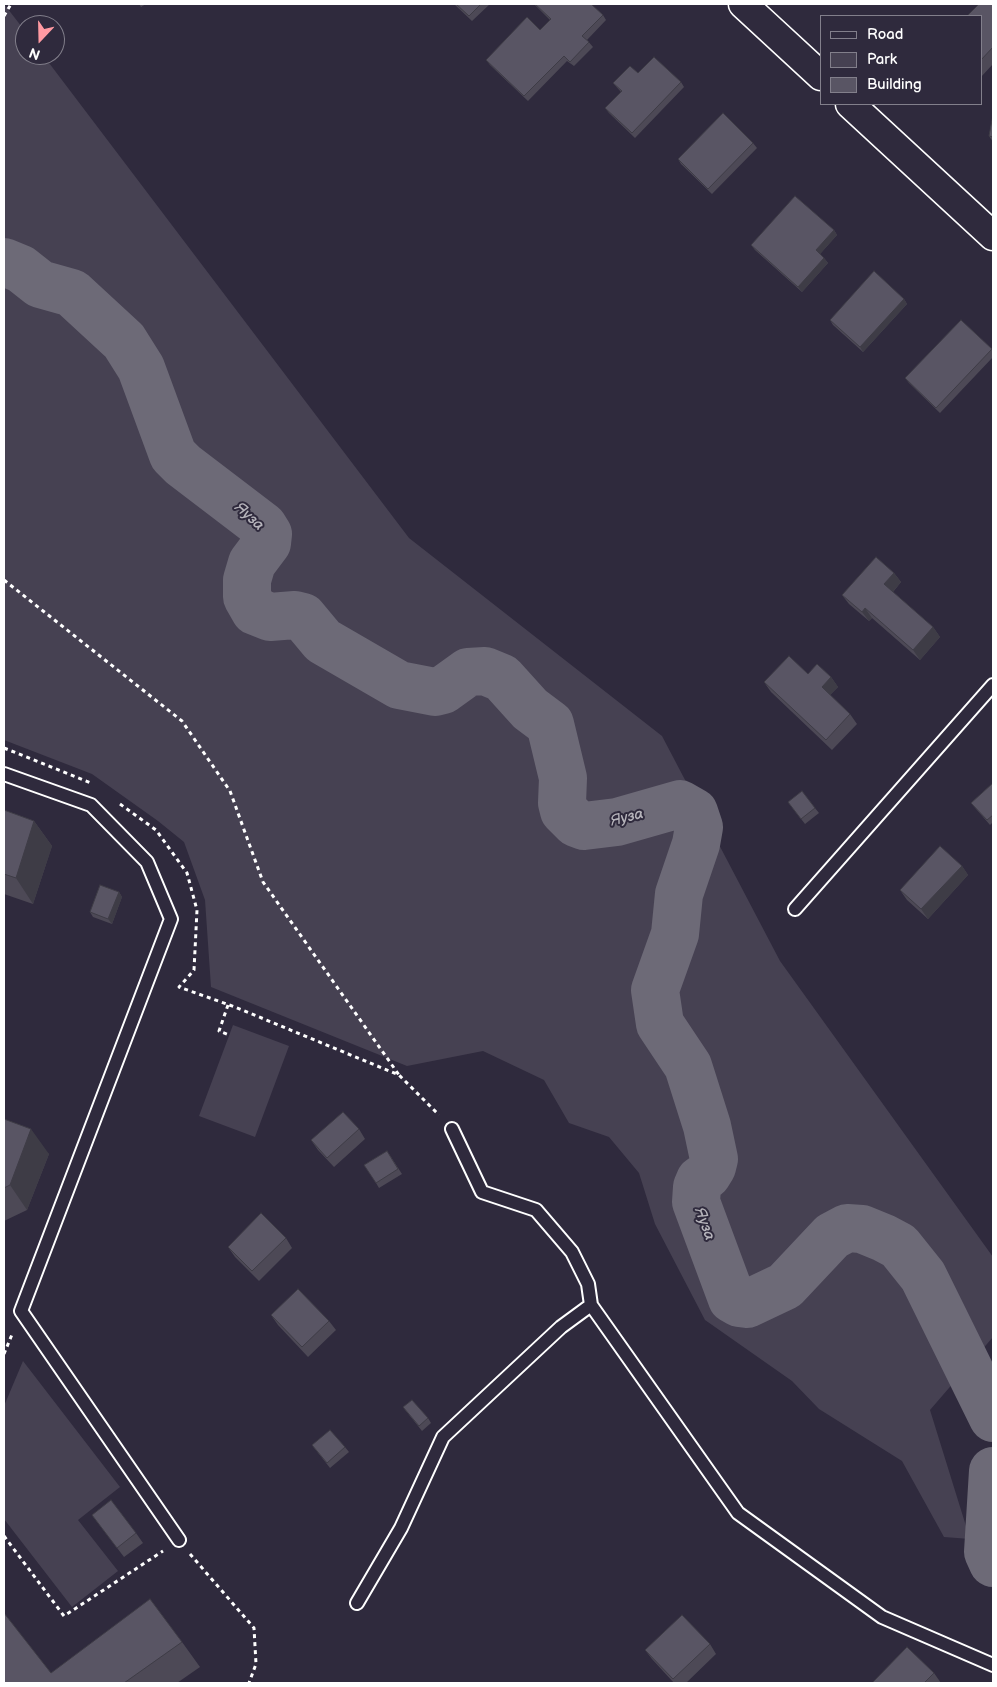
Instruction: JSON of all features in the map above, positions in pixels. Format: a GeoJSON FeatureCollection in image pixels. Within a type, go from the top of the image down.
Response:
{"type":"FeatureCollection","features":[{"type":"Feature","properties":{"kind":"street"},"geometry":{"type":"LineString","coordinates":[[742,4],[820,75]]}},
{"type":"Feature","properties":{"kind":"street"},"geometry":{"type":"LineString","coordinates":[[851,105],[993,236]]}},
{"type":"Feature","properties":{"kind":"lane"},"geometry":{"type":"LineString","coordinates":[[795,910],[993,685]]}},
{"type":"Feature","properties":{"kind":"lane"},"geometry":{"type":"LineString","coordinates":[[4,774],[90,805],[147,862],[171,919],[21,1311],[179,1540]]}},
{"type":"Feature","properties":{"kind":"lane"},"geometry":{"type":"LineString","coordinates":[[452,1128],[482,1192],[536,1210],[572,1252],[588,1284],[591,1305],[738,1513],[882,1617],[993,1665]]}},
{"type":"Feature","properties":{"kind":"lane"},"geometry":{"type":"LineString","coordinates":[[357,1603],[401,1528],[443,1438],[561,1327],[591,1305]]}},
{"type":"Feature","properties":{"kind":"path"},"geometry":{"type":"LineString","coordinates":[[4,16],[11,4]]}},
{"type":"Feature","properties":{"kind":"path"},"geometry":{"type":"LineString","coordinates":[[4,580],[182,721],[230,791],[263,882],[399,1076],[452,1128]]}},
{"type":"Feature","properties":{"kind":"path"},"geometry":{"type":"LineString","coordinates":[[4,748],[88,780],[95,786]]}},
{"type":"Feature","properties":{"kind":"path"},"geometry":{"type":"LineString","coordinates":[[118,802],[156,830],[187,873],[197,910],[194,970],[179,987],[228,1004],[399,1076]]}},
{"type":"Feature","properties":{"kind":"path"},"geometry":{"type":"LineString","coordinates":[[228,1004],[219,1031],[229,1035]]}},
{"type":"Feature","properties":{"kind":"path"},"geometry":{"type":"LineString","coordinates":[[4,1536],[64,1616],[179,1540],[254,1628],[256,1664],[249,1683]]}},
{"type":"Feature","properties":{"kind":"green space"},"geometry":{"type":"Polygon","coordinates":[[[4,4],[15,18],[15,65],[51,65],[409,538],[662,736],[780,961],[993,1257],[993,1337],[930,1410],[970,1539],[944,1537],[902,1461],[819,1409],[792,1381],[705,1320],[655,1224],[639,1173],[609,1137],[569,1123],[544,1080],[483,1051],[407,1066],[211,987],[205,900],[184,842],[92,774],[4,740],[4,4]]]}},
{"type":"Feature","properties":{"kind":"green space"},"geometry":{"type":"Polygon","coordinates":[[[233,1025],[289,1046],[255,1137],[199,1116],[233,1025]]]}},
{"type":"Feature","properties":{"kind":"green space"},"geometry":{"type":"Polygon","coordinates":[[[23,1361],[120,1487],[78,1520],[118,1571],[72,1607],[4,1519],[4,1406],[23,1361]]]}},
{"type":"Feature","properties":{"kind":"building"},"geometry":{"type":"Polygon","coordinates":[[[456,4],[481,4],[469,16],[456,4]]]}},
{"type":"Feature","properties":{"kind":"building"},"geometry":{"type":"Polygon","coordinates":[[[535,4],[591,4],[603,15],[582,36],[589,42],[570,62],[564,56],[524,96],[486,60],[527,17],[540,30],[551,19],[535,4]]]}},
{"type":"Feature","properties":{"kind":"building"},"geometry":{"type":"Polygon","coordinates":[[[979,4],[993,4],[993,47],[982,59],[982,15],[968,15],[979,4]]]}},
{"type":"Feature","properties":{"kind":"building"},"geometry":{"type":"Polygon","coordinates":[[[654,57],[681,82],[632,133],[605,108],[622,91],[613,83],[630,66],[638,73],[654,57]]]}},
{"type":"Feature","properties":{"kind":"building"},"geometry":{"type":"Polygon","coordinates":[[[723,113],[753,143],[708,189],[678,159],[723,113]]]}},
{"type":"Feature","properties":{"kind":"building"},"geometry":{"type":"Polygon","coordinates":[[[993,115],[993,137],[989,136],[993,115]]]}},
{"type":"Feature","properties":{"kind":"building"},"geometry":{"type":"Polygon","coordinates":[[[795,196],[834,230],[816,250],[824,258],[798,287],[751,245],[795,196]]]}},
{"type":"Feature","properties":{"kind":"building"},"geometry":{"type":"Polygon","coordinates":[[[874,271],[904,299],[860,347],[830,320],[874,271]]]}},
{"type":"Feature","properties":{"kind":"building"},"geometry":{"type":"Polygon","coordinates":[[[961,320],[992,349],[936,408],[905,378],[961,320]]]}},
{"type":"Feature","properties":{"kind":"building"},"geometry":{"type":"Polygon","coordinates":[[[876,557],[894,573],[884,584],[933,627],[913,650],[865,608],[862,612],[842,595],[876,557]]]}},
{"type":"Feature","properties":{"kind":"building"},"geometry":{"type":"Polygon","coordinates":[[[789,656],[808,674],[817,664],[831,677],[822,687],[850,714],[826,740],[764,682],[789,656]]]}},
{"type":"Feature","properties":{"kind":"building"},"geometry":{"type":"Polygon","coordinates":[[[993,783],[993,815],[987,820],[971,803],[993,783]]]}},
{"type":"Feature","properties":{"kind":"building"},"geometry":{"type":"Polygon","coordinates":[[[802,791],[815,808],[801,819],[788,802],[802,791]]]}},
{"type":"Feature","properties":{"kind":"building"},"geometry":{"type":"Polygon","coordinates":[[[4,810],[34,821],[16,878],[4,874],[4,810]]]}},
{"type":"Feature","properties":{"kind":"building"},"geometry":{"type":"Polygon","coordinates":[[[940,846],[962,866],[921,909],[900,890],[940,846]]]}},
{"type":"Feature","properties":{"kind":"building"},"geometry":{"type":"Polygon","coordinates":[[[100,885],[119,892],[108,919],[90,912],[100,885]]]}},
{"type":"Feature","properties":{"kind":"building"},"geometry":{"type":"Polygon","coordinates":[[[343,1112],[359,1129],[327,1158],[311,1140],[343,1112]]]}},
{"type":"Feature","properties":{"kind":"building"},"geometry":{"type":"Polygon","coordinates":[[[4,1119],[31,1129],[10,1185],[4,1188],[4,1119]]]}},
{"type":"Feature","properties":{"kind":"building"},"geometry":{"type":"Polygon","coordinates":[[[387,1151],[398,1169],[376,1183],[364,1165],[387,1151]]]}},
{"type":"Feature","properties":{"kind":"building"},"geometry":{"type":"Polygon","coordinates":[[[261,1213],[286,1238],[252,1271],[228,1247],[261,1213]]]}},
{"type":"Feature","properties":{"kind":"building"},"geometry":{"type":"Polygon","coordinates":[[[298,1289],[329,1321],[302,1347],[271,1315],[298,1289]]]}},
{"type":"Feature","properties":{"kind":"building"},"geometry":{"type":"Polygon","coordinates":[[[412,1400],[428,1418],[419,1426],[403,1407],[412,1400]]]}},
{"type":"Feature","properties":{"kind":"building"},"geometry":{"type":"Polygon","coordinates":[[[330,1430],[345,1447],[327,1463],[312,1445],[330,1430]]]}},
{"type":"Feature","properties":{"kind":"building"},"geometry":{"type":"Polygon","coordinates":[[[111,1500],[136,1533],[117,1548],[92,1515],[111,1500]]]}},
{"type":"Feature","properties":{"kind":"building"},"geometry":{"type":"Polygon","coordinates":[[[150,1599],[182,1642],[124,1683],[4,1683],[4,1613],[51,1673],[150,1599]]]}},
{"type":"Feature","properties":{"kind":"building"},"geometry":{"type":"Polygon","coordinates":[[[682,1615],[710,1644],[673,1679],[645,1650],[682,1615]]]}},
{"type":"Feature","properties":{"kind":"building"},"geometry":{"type":"Polygon","coordinates":[[[907,1647],[934,1673],[924,1683],[872,1683],[907,1647]]]}},
{"type":"Feature","properties":{"kind":"waterway","name":"Яуза"},"geometry":{"type":"LineString","coordinates":[[4,262],[21,269],[40,284],[72,293],[124,341],[141,368],[173,455],[183,465],[263,526],[268,534],[267,543],[252,563],[247,580],[247,597],[255,611],[270,617],[295,615],[303,617],[323,641],[399,685],[435,692],[443,690],[468,672],[485,671],[502,678],[530,709],[550,724],[563,778],[562,803],[564,811],[576,823],[584,826],[617,822],[680,804],[694,812],[699,827],[696,844],[679,894],[675,934],[655,990],[660,1024],[688,1066],[707,1126],[714,1159],[712,1167],[707,1175],[700,1180],[697,1187],[696,1202],[732,1299],[739,1303],[747,1304],[785,1286],[832,1236],[847,1228],[862,1229],[884,1238],[899,1246],[923,1276],[993,1418]]}},
{"type":"Feature","properties":{"kind":"waterway","name":"Яуза"},"geometry":{"type":"LineString","coordinates":[[993,1471],[988,1552],[993,1563]]}}]}
